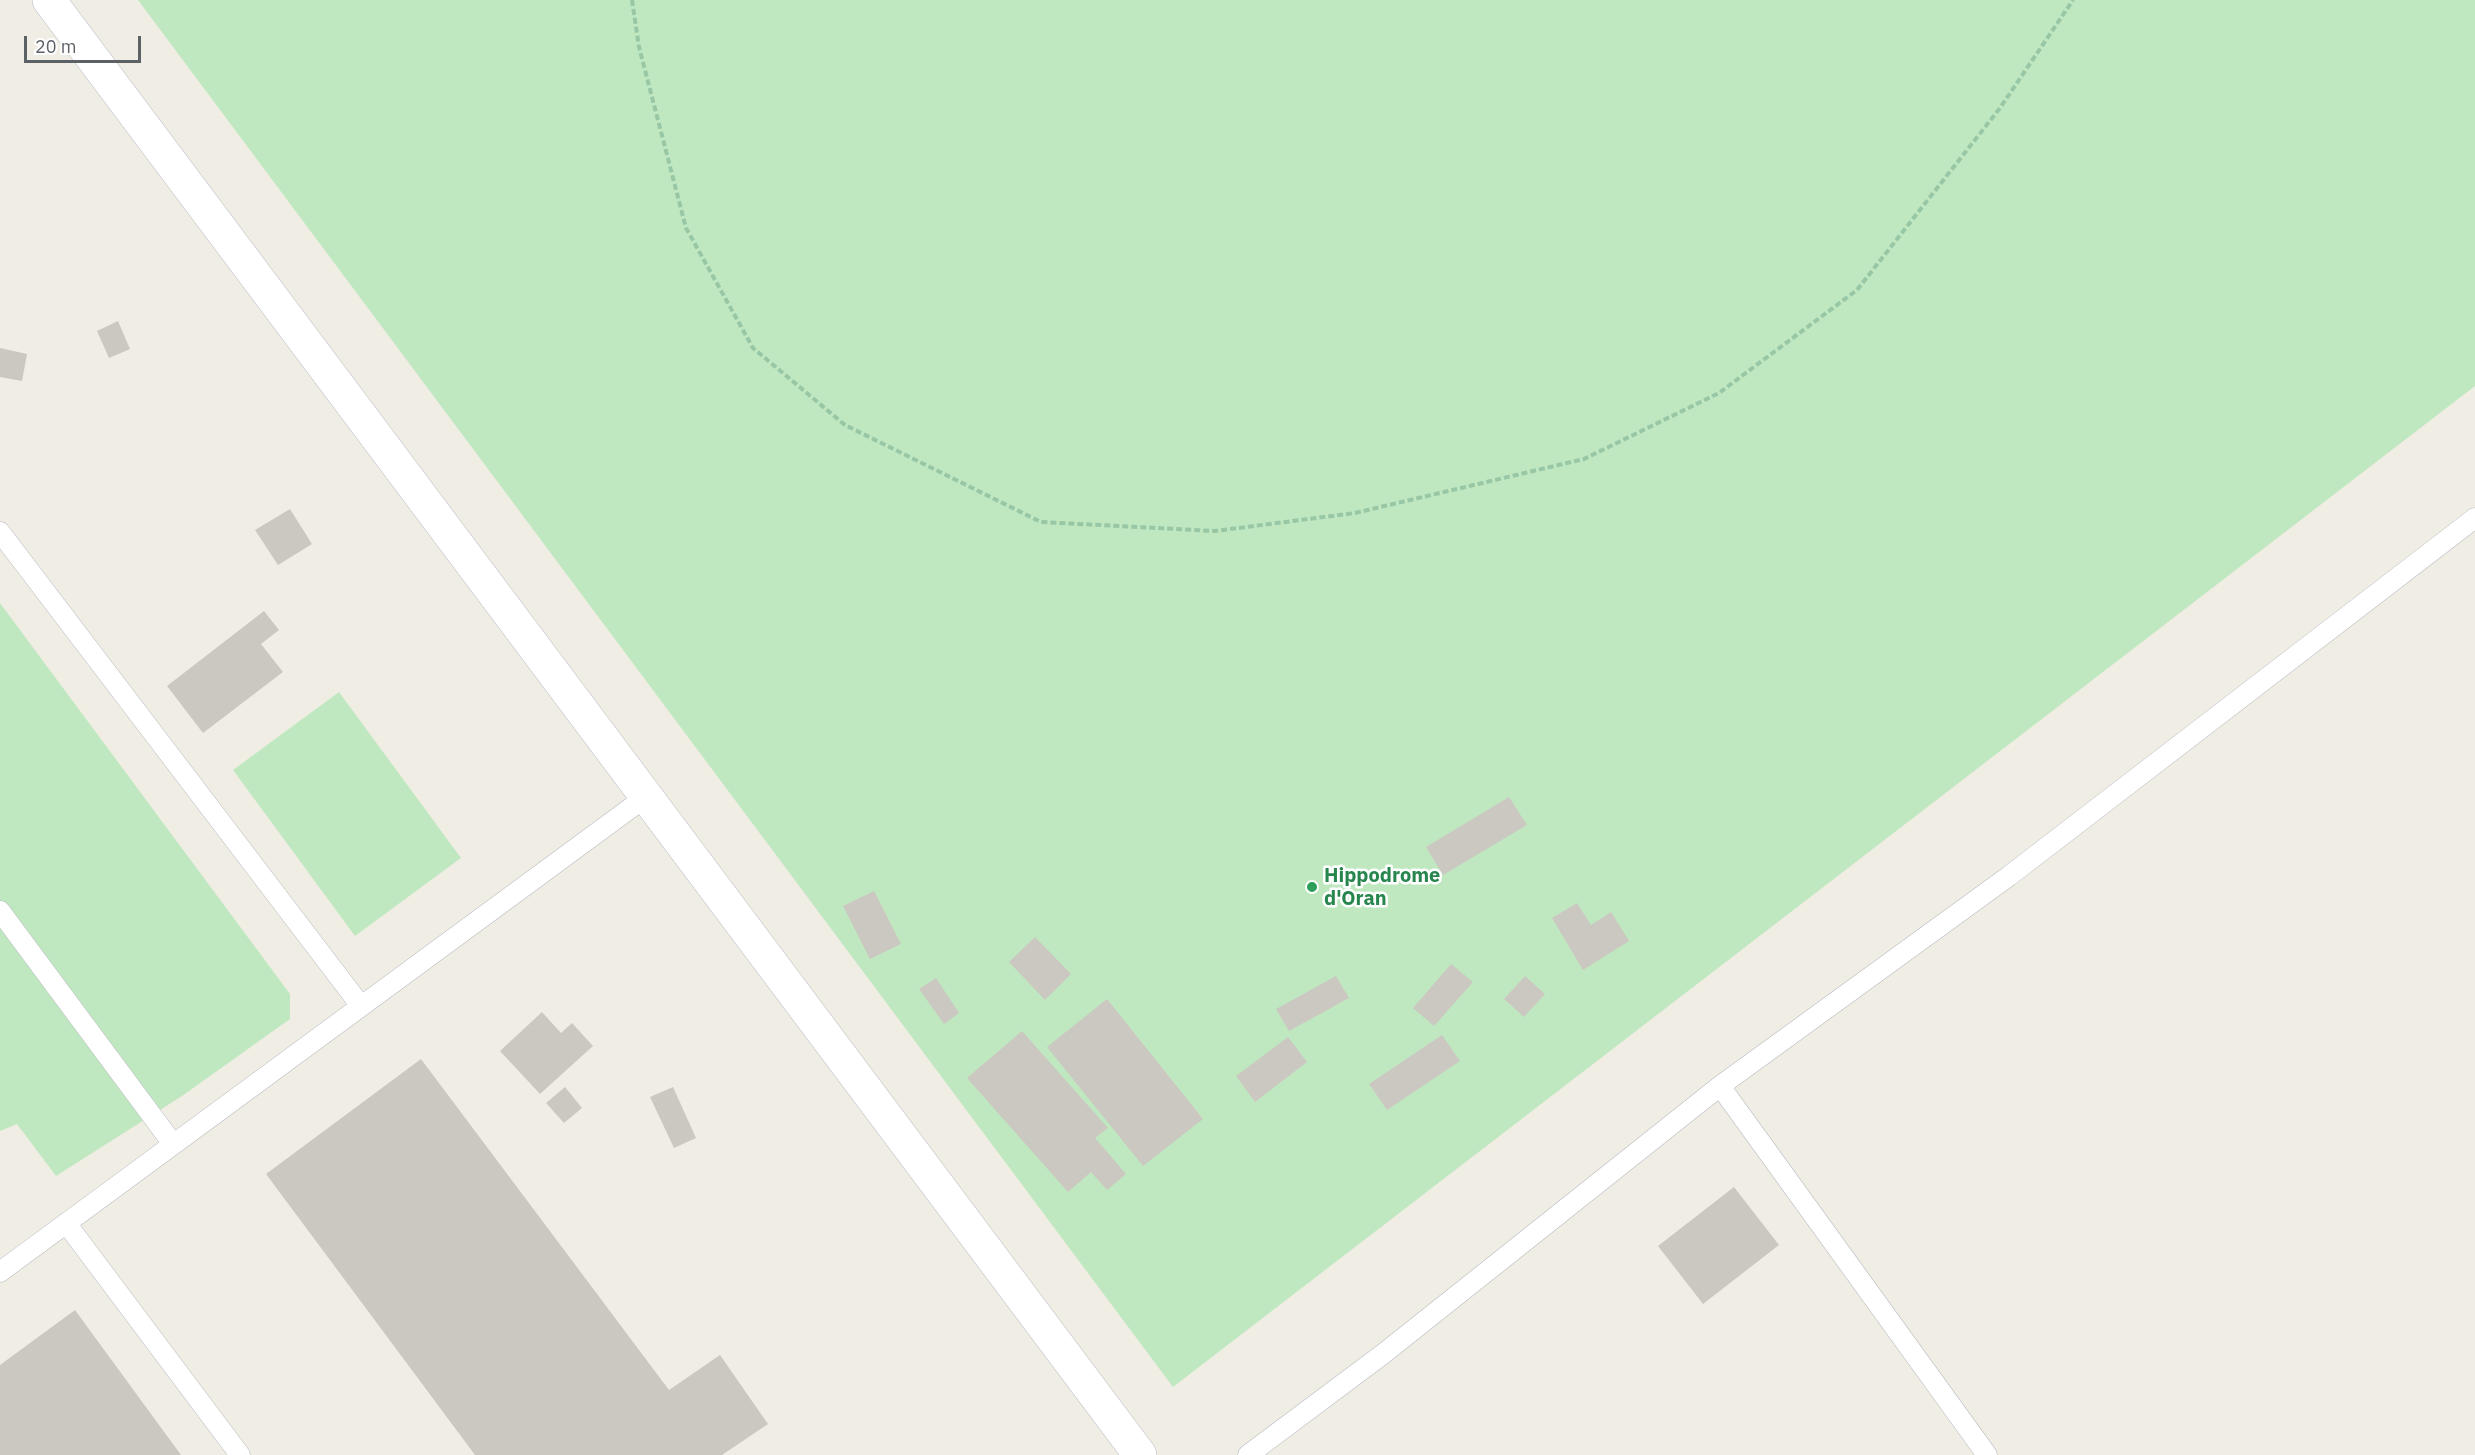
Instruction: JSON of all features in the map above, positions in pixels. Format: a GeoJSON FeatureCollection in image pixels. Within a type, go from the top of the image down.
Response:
{"type":"FeatureCollection","features":[{"type":"Feature","properties":{"kind":"main road"},"geometry":{"type":"LineString","coordinates":[[49,0],[1140,1455]]}},
{"type":"Feature","properties":{"kind":"lane"},"geometry":{"type":"LineString","coordinates":[[1248,1455],[1383,1354],[1720,1086],[2009,876],[2475,518]]}},
{"type":"Feature","properties":{"kind":"lane"},"geometry":{"type":"LineString","coordinates":[[0,532],[361,1006]]}},
{"type":"Feature","properties":{"kind":"lane"},"geometry":{"type":"LineString","coordinates":[[0,1272],[647,796]]}},
{"type":"Feature","properties":{"kind":"lane"},"geometry":{"type":"LineString","coordinates":[[0,911],[174,1144]]}},
{"type":"Feature","properties":{"kind":"lane"},"geometry":{"type":"LineString","coordinates":[[1720,1086],[1987,1455]]}},
{"type":"Feature","properties":{"kind":"lane"},"geometry":{"type":"LineString","coordinates":[[66,1223],[240,1455]]}},
{"type":"Feature","properties":{"kind":"path"},"geometry":{"type":"LineString","coordinates":[[632,0],[639,47],[686,228],[753,348],[845,425],[1041,522],[1215,531],[1355,513],[1584,459],[1719,393],[1857,290],[2000,108],[2073,0]]}},
{"type":"Feature","properties":{"kind":"green space","name":"Hippodrome d'Oran"},"geometry":{"type":"Polygon","coordinates":[[[138,0],[2475,0],[2475,386],[1173,1387],[138,0]]]}},
{"type":"Feature","properties":{"kind":"green space"},"geometry":{"type":"Polygon","coordinates":[[[0,603],[290,994],[290,1019],[182,1096],[56,1176],[17,1124],[0,1131],[0,603]]]}},
{"type":"Feature","properties":{"kind":"green space"},"geometry":{"type":"Polygon","coordinates":[[[339,692],[461,858],[355,936],[233,770],[339,692]]]}},
{"type":"Feature","properties":{"kind":"building"},"geometry":{"type":"Polygon","coordinates":[[[118,321],[130,349],[109,358],[97,331],[118,321]]]}},
{"type":"Feature","properties":{"kind":"building"},"geometry":{"type":"Polygon","coordinates":[[[0,348],[27,354],[22,381],[0,377],[0,348]]]}},
{"type":"Feature","properties":{"kind":"building"},"geometry":{"type":"Polygon","coordinates":[[[290,509],[312,544],[278,565],[255,530],[290,509]]]}},
{"type":"Feature","properties":{"kind":"building"},"geometry":{"type":"Polygon","coordinates":[[[264,611],[279,630],[261,644],[283,672],[203,733],[167,686],[264,611]]]}},
{"type":"Feature","properties":{"kind":"building"},"geometry":{"type":"Polygon","coordinates":[[[1509,797],[1527,825],[1443,875],[1426,847],[1509,797]]]}},
{"type":"Feature","properties":{"kind":"building"},"geometry":{"type":"Polygon","coordinates":[[[874,891],[901,944],[870,959],[843,906],[874,891]]]}},
{"type":"Feature","properties":{"kind":"building"},"geometry":{"type":"Polygon","coordinates":[[[1577,903],[1591,925],[1611,912],[1629,941],[1583,970],[1552,918],[1577,903]]]}},
{"type":"Feature","properties":{"kind":"building"},"geometry":{"type":"Polygon","coordinates":[[[1035,937],[1071,974],[1045,1000],[1009,962],[1035,937]]]}},
{"type":"Feature","properties":{"kind":"building"},"geometry":{"type":"Polygon","coordinates":[[[1451,964],[1473,982],[1434,1026],[1413,1008],[1451,964]]]}},
{"type":"Feature","properties":{"kind":"building"},"geometry":{"type":"Polygon","coordinates":[[[1336,976],[1349,998],[1289,1031],[1276,1009],[1336,976]]]}},
{"type":"Feature","properties":{"kind":"building"},"geometry":{"type":"Polygon","coordinates":[[[1525,976],[1545,994],[1524,1017],[1504,999],[1525,976]]]}},
{"type":"Feature","properties":{"kind":"building"},"geometry":{"type":"Polygon","coordinates":[[[936,978],[959,1013],[944,1024],[919,989],[936,978]]]}},
{"type":"Feature","properties":{"kind":"building"},"geometry":{"type":"Polygon","coordinates":[[[1107,999],[1203,1119],[1143,1166],[1047,1047],[1107,999]]]}},
{"type":"Feature","properties":{"kind":"building"},"geometry":{"type":"Polygon","coordinates":[[[542,1012],[561,1033],[572,1023],[593,1046],[540,1094],[500,1051],[542,1012]]]}},
{"type":"Feature","properties":{"kind":"building"},"geometry":{"type":"Polygon","coordinates":[[[1022,1031],[1108,1128],[1095,1138],[1126,1174],[1107,1190],[1091,1172],[1068,1192],[967,1078],[1022,1031]]]}},
{"type":"Feature","properties":{"kind":"building"},"geometry":{"type":"Polygon","coordinates":[[[1442,1035],[1460,1061],[1387,1110],[1369,1084],[1442,1035]]]}},
{"type":"Feature","properties":{"kind":"building"},"geometry":{"type":"Polygon","coordinates":[[[1288,1037],[1307,1062],[1255,1102],[1236,1076],[1288,1037]]]}},
{"type":"Feature","properties":{"kind":"building"},"geometry":{"type":"Polygon","coordinates":[[[421,1059],[669,1390],[720,1355],[768,1424],[722,1455],[475,1455],[266,1174],[421,1059]]]}},
{"type":"Feature","properties":{"kind":"building"},"geometry":{"type":"Polygon","coordinates":[[[565,1087],[582,1108],[564,1123],[546,1103],[565,1087]]]}},
{"type":"Feature","properties":{"kind":"building"},"geometry":{"type":"Polygon","coordinates":[[[673,1087],[696,1138],[674,1148],[650,1097],[673,1087]]]}},
{"type":"Feature","properties":{"kind":"building"},"geometry":{"type":"Polygon","coordinates":[[[1734,1187],[1779,1245],[1703,1304],[1658,1246],[1734,1187]]]}},
{"type":"Feature","properties":{"kind":"building"},"geometry":{"type":"Polygon","coordinates":[[[75,1310],[181,1455],[0,1455],[0,1365],[75,1310]]]}},
{"type":"Feature","properties":{"kind":"place","name":"Hippodrome d'Oran"},"geometry":{"type":"Point","coordinates":[1312,887]}}]}
